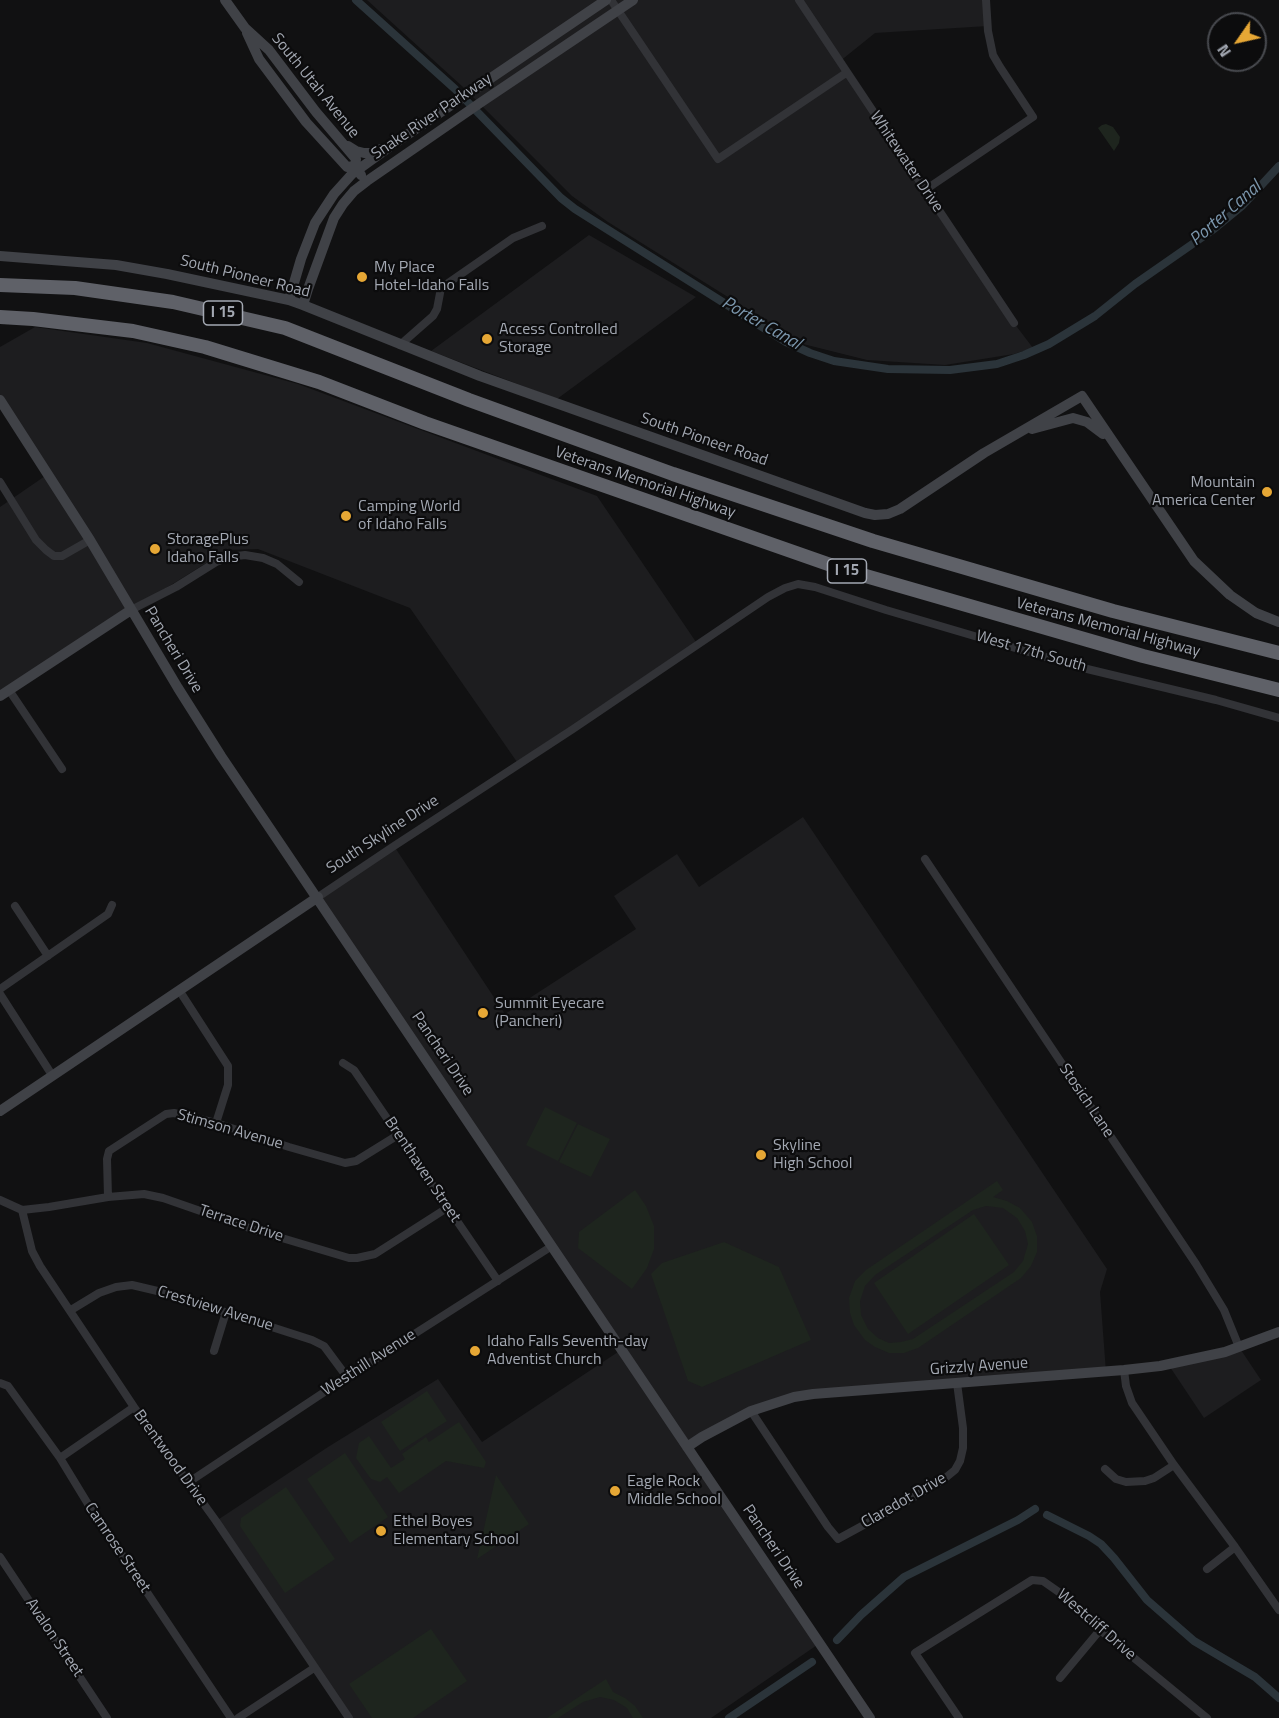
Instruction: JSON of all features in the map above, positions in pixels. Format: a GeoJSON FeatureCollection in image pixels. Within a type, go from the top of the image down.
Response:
{"type":"FeatureCollection","features":[{"type":"Feature","properties":{"kind":"highway","name":"Veterans Memorial Highway"},"geometry":{"type":"LineString","coordinates":[[0,285],[75,288],[173,302],[285,328],[469,400],[673,474],[865,538],[1113,611],[1279,653]]}},
{"type":"Feature","properties":{"kind":"highway","name":"Veterans Memorial Highway"},"geometry":{"type":"LineString","coordinates":[[0,317],[134,331],[205,347],[319,382],[425,423],[845,570],[1143,656],[1279,690]]}},
{"type":"Feature","properties":{"kind":"street","name":"South Utah Avenue"},"geometry":{"type":"LineString","coordinates":[[225,0],[245,27],[269,50],[316,112],[356,159],[356,168],[367,181]]}},
{"type":"Feature","properties":{"kind":"street","name":"Snake River Parkway"},"geometry":{"type":"LineString","coordinates":[[289,300],[315,223],[334,194],[356,168],[606,0]]}},
{"type":"Feature","properties":{"kind":"street","name":"Snake River Parkway"},"geometry":{"type":"LineString","coordinates":[[303,305],[334,218],[354,191],[614,5],[633,0]]}},
{"type":"Feature","properties":{"kind":"street","name":"Whitewater Drive"},"geometry":{"type":"LineString","coordinates":[[799,0],[1014,323]]}},
{"type":"Feature","properties":{"kind":"street"},"geometry":{"type":"LineString","coordinates":[[925,190],[1033,117],[993,55],[988,31],[986,0]]}},
{"type":"Feature","properties":{"kind":"street"},"geometry":{"type":"LineString","coordinates":[[614,5],[718,159],[846,73]]}},
{"type":"Feature","properties":{"kind":"street","name":"South Utah Avenue"},"geometry":{"type":"LineString","coordinates":[[245,27],[259,59],[301,115],[347,167],[356,168]]}},
{"type":"Feature","properties":{"kind":"street"},"geometry":{"type":"LineString","coordinates":[[338,137],[356,151],[366,154],[395,143]]}},
{"type":"Feature","properties":{"kind":"street"},"geometry":{"type":"LineString","coordinates":[[400,345],[433,316],[437,309],[441,288],[513,238],[542,226]]}},
{"type":"Feature","properties":{"kind":"street","name":"South Pioneer Road"},"geometry":{"type":"LineString","coordinates":[[0,256],[116,265],[289,300],[480,376],[865,513],[888,514],[900,509],[984,453],[1082,396],[1194,561],[1230,595],[1256,613],[1279,622]]}},
{"type":"Feature","properties":{"kind":"street","name":"Pancheri Drive"},"geometry":{"type":"LineString","coordinates":[[0,400],[90,540],[221,756],[870,1718]]}},
{"type":"Feature","properties":{"kind":"street"},"geometry":{"type":"LineString","coordinates":[[1014,435],[1066,419],[1080,419],[1096,428],[1116,447]]}},
{"type":"Feature","properties":{"kind":"street"},"geometry":{"type":"LineString","coordinates":[[0,482],[36,540],[54,556],[62,556],[90,540]]}},
{"type":"Feature","properties":{"kind":"street"},"geometry":{"type":"LineString","coordinates":[[62,769],[4,693],[131,610],[229,557],[245,555],[263,558],[277,564],[299,582]]}},
{"type":"Feature","properties":{"kind":"street","name":"West 17th South"},"geometry":{"type":"LineString","coordinates":[[785,588],[798,584],[815,587],[1083,668],[1216,700],[1279,718]]}},
{"type":"Feature","properties":{"kind":"street","name":"South Skyline Drive"},"geometry":{"type":"LineString","coordinates":[[0,1111],[394,846],[566,734],[768,597],[785,588]]}},
{"type":"Feature","properties":{"kind":"street","name":"Stosich Lane"},"geometry":{"type":"LineString","coordinates":[[925,860],[1196,1264],[1224,1310],[1239,1347]]}},
{"type":"Feature","properties":{"kind":"street"},"geometry":{"type":"LineString","coordinates":[[0,989],[108,914],[112,905]]}},
{"type":"Feature","properties":{"kind":"street"},"geometry":{"type":"LineString","coordinates":[[15,906],[48,956]]}},
{"type":"Feature","properties":{"kind":"street"},"geometry":{"type":"LineString","coordinates":[[179,990],[228,1066],[228,1085],[216,1123]]}},
{"type":"Feature","properties":{"kind":"street"},"geometry":{"type":"LineString","coordinates":[[0,994],[52,1075]]}},
{"type":"Feature","properties":{"kind":"street","name":"Brenthaven Street"},"geometry":{"type":"LineString","coordinates":[[343,1064],[354,1070],[498,1281]]}},
{"type":"Feature","properties":{"kind":"street","name":"Stimson Avenue"},"geometry":{"type":"LineString","coordinates":[[108,1197],[107,1159],[109,1151],[166,1114],[174,1113],[216,1123],[345,1163],[356,1161],[398,1135]]}},
{"type":"Feature","properties":{"kind":"street","name":"Terrace Drive"},"geometry":{"type":"LineString","coordinates":[[22,1210],[144,1194],[163,1198],[255,1230],[349,1258],[368,1257],[375,1254],[447,1208]]}},
{"type":"Feature","properties":{"kind":"street"},"geometry":{"type":"LineString","coordinates":[[0,1200],[22,1210]]}},
{"type":"Feature","properties":{"kind":"street","name":"Brentwood Drive"},"geometry":{"type":"LineString","coordinates":[[22,1210],[32,1251],[40,1266],[134,1407],[189,1482],[349,1718]]}},
{"type":"Feature","properties":{"kind":"street","name":"Westhill Avenue"},"geometry":{"type":"LineString","coordinates":[[189,1482],[347,1377],[552,1246]]}},
{"type":"Feature","properties":{"kind":"street","name":"Crestview Avenue"},"geometry":{"type":"LineString","coordinates":[[71,1310],[99,1293],[116,1287],[132,1285],[166,1293],[312,1340],[324,1346],[347,1377]]}},
{"type":"Feature","properties":{"kind":"street"},"geometry":{"type":"LineString","coordinates":[[214,1351],[226,1312]]}},
{"type":"Feature","properties":{"kind":"street","name":"Grizzly Avenue"},"geometry":{"type":"LineString","coordinates":[[687,1447],[750,1411],[794,1397],[1124,1370],[1190,1360],[1239,1347],[1279,1332]]}},
{"type":"Feature","properties":{"kind":"street"},"geometry":{"type":"LineString","coordinates":[[1124,1370],[1132,1403],[1279,1610]]}},
{"type":"Feature","properties":{"kind":"street","name":"Camrose Street"},"geometry":{"type":"LineString","coordinates":[[0,1383],[8,1386],[60,1458],[94,1513],[231,1718]]}},
{"type":"Feature","properties":{"kind":"street","name":"Claredot Drive"},"geometry":{"type":"LineString","coordinates":[[750,1411],[838,1539],[904,1503],[955,1470],[963,1448],[963,1428],[957,1383]]}},
{"type":"Feature","properties":{"kind":"street"},"geometry":{"type":"LineString","coordinates":[[60,1458],[134,1407]]}},
{"type":"Feature","properties":{"kind":"street"},"geometry":{"type":"LineString","coordinates":[[1105,1468],[1116,1479],[1126,1482],[1154,1478],[1174,1465]]}},
{"type":"Feature","properties":{"kind":"street"},"geometry":{"type":"LineString","coordinates":[[1207,1569],[1235,1548]]}},
{"type":"Feature","properties":{"kind":"street","name":"Avalon Street"},"geometry":{"type":"LineString","coordinates":[[0,1557],[107,1718]]}},
{"type":"Feature","properties":{"kind":"street","name":"Westcliff Drive"},"geometry":{"type":"LineString","coordinates":[[959,1718],[915,1653],[1032,1580],[1042,1581],[1063,1595],[1100,1630],[1207,1718]]}},
{"type":"Feature","properties":{"kind":"street"},"geometry":{"type":"LineString","coordinates":[[1060,1678],[1100,1630]]}},
{"type":"Feature","properties":{"kind":"street"},"geometry":{"type":"LineString","coordinates":[[238,1718],[314,1668]]}},
{"type":"Feature","properties":{"kind":"shaded area"},"geometry":{"type":"Polygon","coordinates":[[[367,0],[986,0],[988,26],[875,33],[839,62],[1033,348],[1014,354],[945,365],[867,360],[803,344],[608,222],[572,196],[463,87],[367,0]]]}},
{"type":"Feature","properties":{"kind":"shaded area"},"geometry":{"type":"Polygon","coordinates":[[[1106,124],[1113,127],[1120,137],[1114,151],[1098,128],[1106,124]]]}},
{"type":"Feature","properties":{"kind":"shaded area"},"geometry":{"type":"Polygon","coordinates":[[[589,235],[696,297],[557,399],[431,351],[589,235]]]}},
{"type":"Feature","properties":{"kind":"shaded area"},"geometry":{"type":"Polygon","coordinates":[[[35,327],[147,343],[298,384],[597,496],[696,642],[517,762],[410,608],[258,549],[227,550],[0,696],[0,507],[48,474],[0,400],[0,347],[35,327]]]}},
{"type":"Feature","properties":{"kind":"shaded area"},"geometry":{"type":"Polygon","coordinates":[[[803,817],[1107,1269],[1100,1292],[1106,1372],[813,1394],[751,1411],[687,1447],[820,1643],[711,1718],[349,1718],[216,1521],[328,1447],[438,1379],[482,1442],[621,1350],[318,897],[394,846],[505,1014],[636,929],[614,896],[677,854],[699,887],[803,817]]]}},
{"type":"Feature","properties":{"kind":"shaded area"},"geometry":{"type":"Polygon","coordinates":[[[545,1107],[577,1123],[558,1161],[526,1145],[545,1107]]]}},
{"type":"Feature","properties":{"kind":"shaded area"},"geometry":{"type":"Polygon","coordinates":[[[578,1124],[610,1139],[591,1177],[559,1162],[578,1124]]]}},
{"type":"Feature","properties":{"kind":"shaded area"},"geometry":{"type":"Polygon","coordinates":[[[997,1181],[1003,1190],[993,1197],[1020,1208],[1032,1222],[1037,1236],[1037,1252],[1031,1266],[1021,1278],[918,1348],[904,1353],[889,1353],[875,1347],[865,1340],[854,1325],[849,1298],[855,1281],[866,1270],[997,1181]],[[986,1206],[973,1210],[875,1275],[865,1286],[860,1301],[861,1315],[868,1329],[878,1338],[889,1343],[913,1339],[1014,1272],[1023,1261],[1028,1244],[1025,1231],[1017,1218],[1003,1208],[986,1206]]]}},
{"type":"Feature","properties":{"kind":"shaded area"},"geometry":{"type":"Polygon","coordinates":[[[635,1190],[646,1206],[654,1226],[654,1249],[647,1268],[632,1289],[578,1248],[579,1232],[635,1190]]]}},
{"type":"Feature","properties":{"kind":"shaded area"},"geometry":{"type":"Polygon","coordinates":[[[974,1214],[1009,1265],[908,1334],[874,1283],[974,1214]]]}},
{"type":"Feature","properties":{"kind":"shaded area"},"geometry":{"type":"Polygon","coordinates":[[[724,1242],[779,1267],[811,1340],[702,1387],[688,1381],[651,1274],[662,1263],[724,1242]]]}},
{"type":"Feature","properties":{"kind":"shaded area"},"geometry":{"type":"Polygon","coordinates":[[[1239,1347],[1261,1380],[1204,1418],[1168,1364],[1239,1347]]]}},
{"type":"Feature","properties":{"kind":"shaded area"},"geometry":{"type":"Polygon","coordinates":[[[427,1391],[447,1421],[400,1451],[381,1422],[427,1391]]]}},
{"type":"Feature","properties":{"kind":"shaded area"},"geometry":{"type":"Polygon","coordinates":[[[459,1422],[486,1462],[484,1468],[446,1461],[399,1493],[387,1477],[380,1482],[371,1479],[356,1458],[359,1443],[369,1436],[391,1468],[405,1459],[402,1454],[426,1437],[429,1442],[459,1422]]]}},
{"type":"Feature","properties":{"kind":"shaded area"},"geometry":{"type":"Polygon","coordinates":[[[345,1453],[388,1517],[350,1543],[307,1479],[345,1453]]]}},
{"type":"Feature","properties":{"kind":"shaded area"},"geometry":{"type":"Polygon","coordinates":[[[496,1475],[529,1524],[477,1559],[496,1475]]]}},
{"type":"Feature","properties":{"kind":"shaded area"},"geometry":{"type":"Polygon","coordinates":[[[286,1487],[335,1559],[285,1593],[240,1526],[241,1518],[286,1487]]]}},
{"type":"Feature","properties":{"kind":"shaded area"},"geometry":{"type":"Polygon","coordinates":[[[431,1629],[467,1681],[413,1718],[372,1718],[349,1684],[431,1629]]]}},
{"type":"Feature","properties":{"kind":"shaded area"},"geometry":{"type":"Polygon","coordinates":[[[606,1679],[613,1692],[635,1706],[643,1718],[633,1718],[627,1708],[614,1700],[600,1697],[583,1702],[558,1718],[547,1718],[606,1679]]]}},
{"type":"Feature","properties":{"kind":"waterway","name":"Porter Canal"},"geometry":{"type":"LineString","coordinates":[[356,0],[455,89],[561,198],[575,209],[786,342],[834,361],[888,369],[950,370],[997,364],[1024,355],[1049,344],[1095,316],[1135,284],[1214,229],[1242,206],[1279,166]]}},
{"type":"Feature","properties":{"kind":"waterway"},"geometry":{"type":"LineString","coordinates":[[837,1640],[904,1577],[1018,1520],[1035,1509]]}},
{"type":"Feature","properties":{"kind":"waterway"},"geometry":{"type":"LineString","coordinates":[[1047,1515],[1101,1544],[1147,1600],[1194,1641],[1255,1677],[1279,1698]]}},
{"type":"Feature","properties":{"kind":"waterway"},"geometry":{"type":"LineString","coordinates":[[729,1718],[812,1662]]}},
{"type":"Feature","properties":{"kind":"place","name":"My Place Hotel-Idaho Falls"},"geometry":{"type":"Point","coordinates":[362,277]}},
{"type":"Feature","properties":{"kind":"place","name":"Access Controlled Storage"},"geometry":{"type":"Point","coordinates":[487,339]}},
{"type":"Feature","properties":{"kind":"place","name":"Mountain America Center"},"geometry":{"type":"Point","coordinates":[1267,492]}},
{"type":"Feature","properties":{"kind":"place","name":"Camping World of Idaho Falls"},"geometry":{"type":"Point","coordinates":[346,516]}},
{"type":"Feature","properties":{"kind":"place","name":"StoragePlus Idaho Falls"},"geometry":{"type":"Point","coordinates":[155,549]}},
{"type":"Feature","properties":{"kind":"place","name":"Summit Eyecare (Pancheri)"},"geometry":{"type":"Point","coordinates":[483,1013]}},
{"type":"Feature","properties":{"kind":"place","name":"Skyline High School"},"geometry":{"type":"Point","coordinates":[761,1155]}},
{"type":"Feature","properties":{"kind":"place","name":"Idaho Falls Seventh-day Adventist Church"},"geometry":{"type":"Point","coordinates":[475,1351]}},
{"type":"Feature","properties":{"kind":"place","name":"Eagle Rock Middle School"},"geometry":{"type":"Point","coordinates":[615,1491]}},
{"type":"Feature","properties":{"kind":"place","name":"Ethel Boyes Elementary School"},"geometry":{"type":"Point","coordinates":[381,1531]}}]}
